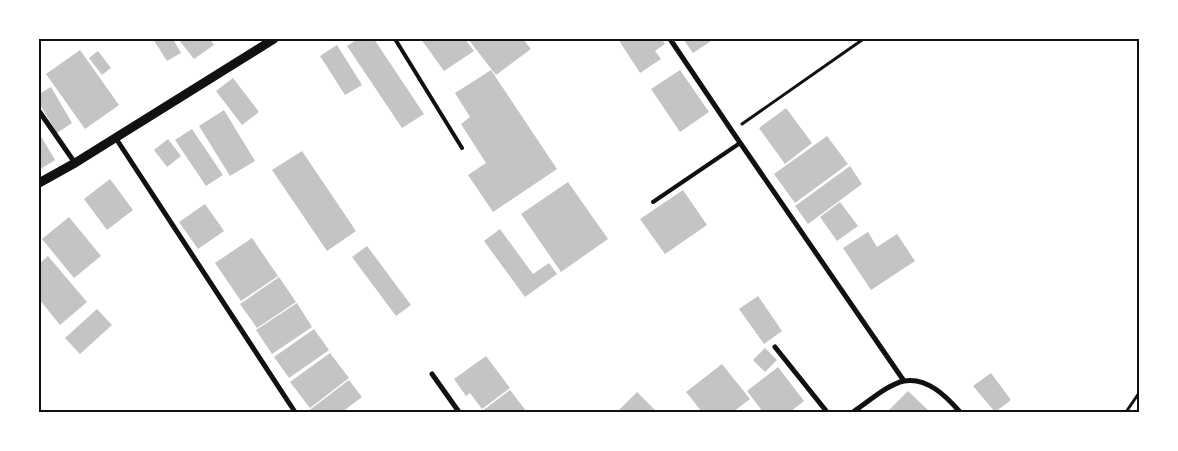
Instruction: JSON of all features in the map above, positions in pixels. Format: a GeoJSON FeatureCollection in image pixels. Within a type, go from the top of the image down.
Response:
{"type":"FeatureCollection","features":[{"type":"Feature","properties":{"kind":"street"},"geometry":{"type":"LineString","coordinates":[[39,183],[75,163],[274,39]]}},
{"type":"Feature","properties":{"kind":"street"},"geometry":{"type":"LineString","coordinates":[[670,39],[904,381]]}},
{"type":"Feature","properties":{"kind":"street"},"geometry":{"type":"LineString","coordinates":[[39,111],[75,163]]}},
{"type":"Feature","properties":{"kind":"street"},"geometry":{"type":"LineString","coordinates":[[115,137],[295,412]]}},
{"type":"Feature","properties":{"kind":"street"},"geometry":{"type":"LineString","coordinates":[[775,347],[827,412]]}},
{"type":"Feature","properties":{"kind":"street"},"geometry":{"type":"LineString","coordinates":[[432,374],[459,412]]}},
{"type":"Feature","properties":{"kind":"street"},"geometry":{"type":"LineString","coordinates":[[854,412],[889,388],[904,381],[932,386],[952,402],[960,412]]}},
{"type":"Feature","properties":{"kind":"lane"},"geometry":{"type":"LineString","coordinates":[[395,39],[462,148]]}},
{"type":"Feature","properties":{"kind":"lane"},"geometry":{"type":"LineString","coordinates":[[653,202],[740,143]]}},
{"type":"Feature","properties":{"kind":"path"},"geometry":{"type":"LineString","coordinates":[[732,131],[862,40]]}},
{"type":"Feature","properties":{"kind":"path"},"geometry":{"type":"LineString","coordinates":[[1126,412],[1139,392]]}},
{"type":"Feature","properties":{"kind":"building"},"geometry":{"type":"Polygon","coordinates":[[[153,39],[173,39],[181,53],[167,61],[153,39]]]}},
{"type":"Feature","properties":{"kind":"building"},"geometry":{"type":"Polygon","coordinates":[[[210,39],[214,45],[194,59],[179,40],[210,39]]]}},
{"type":"Feature","properties":{"kind":"building"},"geometry":{"type":"Polygon","coordinates":[[[358,39],[374,39],[424,114],[402,128],[347,46],[358,39]]]}},
{"type":"Feature","properties":{"kind":"building"},"geometry":{"type":"Polygon","coordinates":[[[421,39],[465,39],[474,51],[444,71],[421,39]]]}},
{"type":"Feature","properties":{"kind":"building"},"geometry":{"type":"Polygon","coordinates":[[[468,39],[523,39],[531,49],[496,75],[468,39]]]}},
{"type":"Feature","properties":{"kind":"building"},"geometry":{"type":"Polygon","coordinates":[[[618,39],[662,39],[665,44],[655,51],[661,59],[640,73],[618,39]]]}},
{"type":"Feature","properties":{"kind":"building"},"geometry":{"type":"Polygon","coordinates":[[[683,39],[714,39],[693,53],[683,39]]]}},
{"type":"Feature","properties":{"kind":"building"},"geometry":{"type":"Polygon","coordinates":[[[337,45],[362,85],[345,95],[320,56],[337,45]]]}},
{"type":"Feature","properties":{"kind":"building"},"geometry":{"type":"Polygon","coordinates":[[[80,50],[119,105],[85,129],[46,74],[80,50]]]}},
{"type":"Feature","properties":{"kind":"building"},"geometry":{"type":"Polygon","coordinates":[[[98,51],[111,68],[102,75],[89,58],[98,51]]]}},
{"type":"Feature","properties":{"kind":"building"},"geometry":{"type":"Polygon","coordinates":[[[491,70],[557,169],[493,212],[468,175],[486,163],[461,124],[470,117],[455,93],[491,70]]]}},
{"type":"Feature","properties":{"kind":"building"},"geometry":{"type":"Polygon","coordinates":[[[680,70],[709,112],[680,132],[651,89],[680,70]]]}},
{"type":"Feature","properties":{"kind":"building"},"geometry":{"type":"Polygon","coordinates":[[[233,78],[259,112],[242,125],[216,91],[233,78]]]}},
{"type":"Feature","properties":{"kind":"building"},"geometry":{"type":"Polygon","coordinates":[[[51,87],[72,123],[57,133],[39,103],[39,94],[51,87]]]}},
{"type":"Feature","properties":{"kind":"building"},"geometry":{"type":"Polygon","coordinates":[[[786,108],[812,143],[785,164],[759,128],[786,108]]]}},
{"type":"Feature","properties":{"kind":"building"},"geometry":{"type":"Polygon","coordinates":[[[224,110],[255,161],[230,176],[199,126],[224,110]]]}},
{"type":"Feature","properties":{"kind":"building"},"geometry":{"type":"Polygon","coordinates":[[[192,129],[223,175],[206,186],[175,140],[192,129]]]}},
{"type":"Feature","properties":{"kind":"building"},"geometry":{"type":"Polygon","coordinates":[[[39,133],[55,160],[39,170],[39,133]]]}},
{"type":"Feature","properties":{"kind":"building"},"geometry":{"type":"Polygon","coordinates":[[[827,136],[848,164],[795,203],[774,174],[827,136]]]}},
{"type":"Feature","properties":{"kind":"building"},"geometry":{"type":"Polygon","coordinates":[[[168,139],[181,156],[167,167],[154,150],[168,139]]]}},
{"type":"Feature","properties":{"kind":"building"},"geometry":{"type":"Polygon","coordinates":[[[302,151],[356,231],[327,251],[272,170],[302,151]]]}},
{"type":"Feature","properties":{"kind":"building"},"geometry":{"type":"Polygon","coordinates":[[[850,166],[862,184],[808,224],[795,206],[850,166]]]}},
{"type":"Feature","properties":{"kind":"building"},"geometry":{"type":"Polygon","coordinates":[[[110,179],[133,210],[107,230],[84,199],[110,179]]]}},
{"type":"Feature","properties":{"kind":"building"},"geometry":{"type":"Polygon","coordinates":[[[568,182],[608,239],[561,272],[521,214],[568,182]]]}},
{"type":"Feature","properties":{"kind":"building"},"geometry":{"type":"Polygon","coordinates":[[[683,190],[707,225],[665,254],[640,219],[683,190]]]}},
{"type":"Feature","properties":{"kind":"building"},"geometry":{"type":"Polygon","coordinates":[[[840,202],[858,226],[837,241],[820,217],[840,202]]]}},
{"type":"Feature","properties":{"kind":"building"},"geometry":{"type":"Polygon","coordinates":[[[205,204],[224,231],[198,249],[179,222],[205,204]]]}},
{"type":"Feature","properties":{"kind":"building"},"geometry":{"type":"Polygon","coordinates":[[[69,217],[101,256],[74,278],[42,239],[69,217]]]}},
{"type":"Feature","properties":{"kind":"building"},"geometry":{"type":"Polygon","coordinates":[[[500,229],[533,274],[549,263],[557,274],[525,297],[484,241],[500,229]]]}},
{"type":"Feature","properties":{"kind":"building"},"geometry":{"type":"Polygon","coordinates":[[[868,232],[877,247],[897,234],[915,261],[871,290],[843,248],[868,232]]]}},
{"type":"Feature","properties":{"kind":"building"},"geometry":{"type":"Polygon","coordinates":[[[252,238],[278,276],[241,301],[215,263],[252,238]]]}},
{"type":"Feature","properties":{"kind":"building"},"geometry":{"type":"Polygon","coordinates":[[[367,246],[411,305],[396,316],[352,257],[367,246]]]}},
{"type":"Feature","properties":{"kind":"building"},"geometry":{"type":"Polygon","coordinates":[[[48,256],[87,302],[60,325],[39,299],[39,264],[48,256]]]}},
{"type":"Feature","properties":{"kind":"building"},"geometry":{"type":"Polygon","coordinates":[[[279,277],[296,302],[257,328],[240,304],[279,277]]]}},
{"type":"Feature","properties":{"kind":"building"},"geometry":{"type":"Polygon","coordinates":[[[758,296],[782,331],[764,344],[739,309],[758,296]]]}},
{"type":"Feature","properties":{"kind":"building"},"geometry":{"type":"Polygon","coordinates":[[[297,303],[312,327],[272,354],[256,330],[297,303]]]}},
{"type":"Feature","properties":{"kind":"building"},"geometry":{"type":"Polygon","coordinates":[[[97,309],[112,325],[80,354],[65,338],[97,309]]]}},
{"type":"Feature","properties":{"kind":"building"},"geometry":{"type":"Polygon","coordinates":[[[314,329],[329,350],[289,378],[274,357],[314,329]]]}},
{"type":"Feature","properties":{"kind":"building"},"geometry":{"type":"Polygon","coordinates":[[[765,348],[777,360],[765,372],[753,360],[765,348]]]}},
{"type":"Feature","properties":{"kind":"building"},"geometry":{"type":"Polygon","coordinates":[[[330,353],[349,378],[310,408],[290,382],[330,353]]]}},
{"type":"Feature","properties":{"kind":"building"},"geometry":{"type":"Polygon","coordinates":[[[486,356],[510,388],[482,409],[470,393],[466,396],[454,379],[486,356]]]}},
{"type":"Feature","properties":{"kind":"building"},"geometry":{"type":"Polygon","coordinates":[[[722,364],[750,399],[733,412],[702,412],[686,392],[722,364]]]}},
{"type":"Feature","properties":{"kind":"building"},"geometry":{"type":"Polygon","coordinates":[[[778,367],[804,401],[790,412],[763,412],[747,391],[778,367]]]}},
{"type":"Feature","properties":{"kind":"building"},"geometry":{"type":"Polygon","coordinates":[[[991,373],[1011,400],[995,412],[973,386],[991,373]]]}},
{"type":"Feature","properties":{"kind":"building"},"geometry":{"type":"Polygon","coordinates":[[[349,380],[362,397],[342,412],[307,412],[349,380]]]}},
{"type":"Feature","properties":{"kind":"building"},"geometry":{"type":"Polygon","coordinates":[[[510,390],[527,412],[481,412],[510,390]]]}},
{"type":"Feature","properties":{"kind":"building"},"geometry":{"type":"Polygon","coordinates":[[[908,391],[930,412],[887,412],[908,391]]]}},
{"type":"Feature","properties":{"kind":"building"},"geometry":{"type":"Polygon","coordinates":[[[637,392],[655,410],[653,412],[617,412],[637,392]]]}}]}
